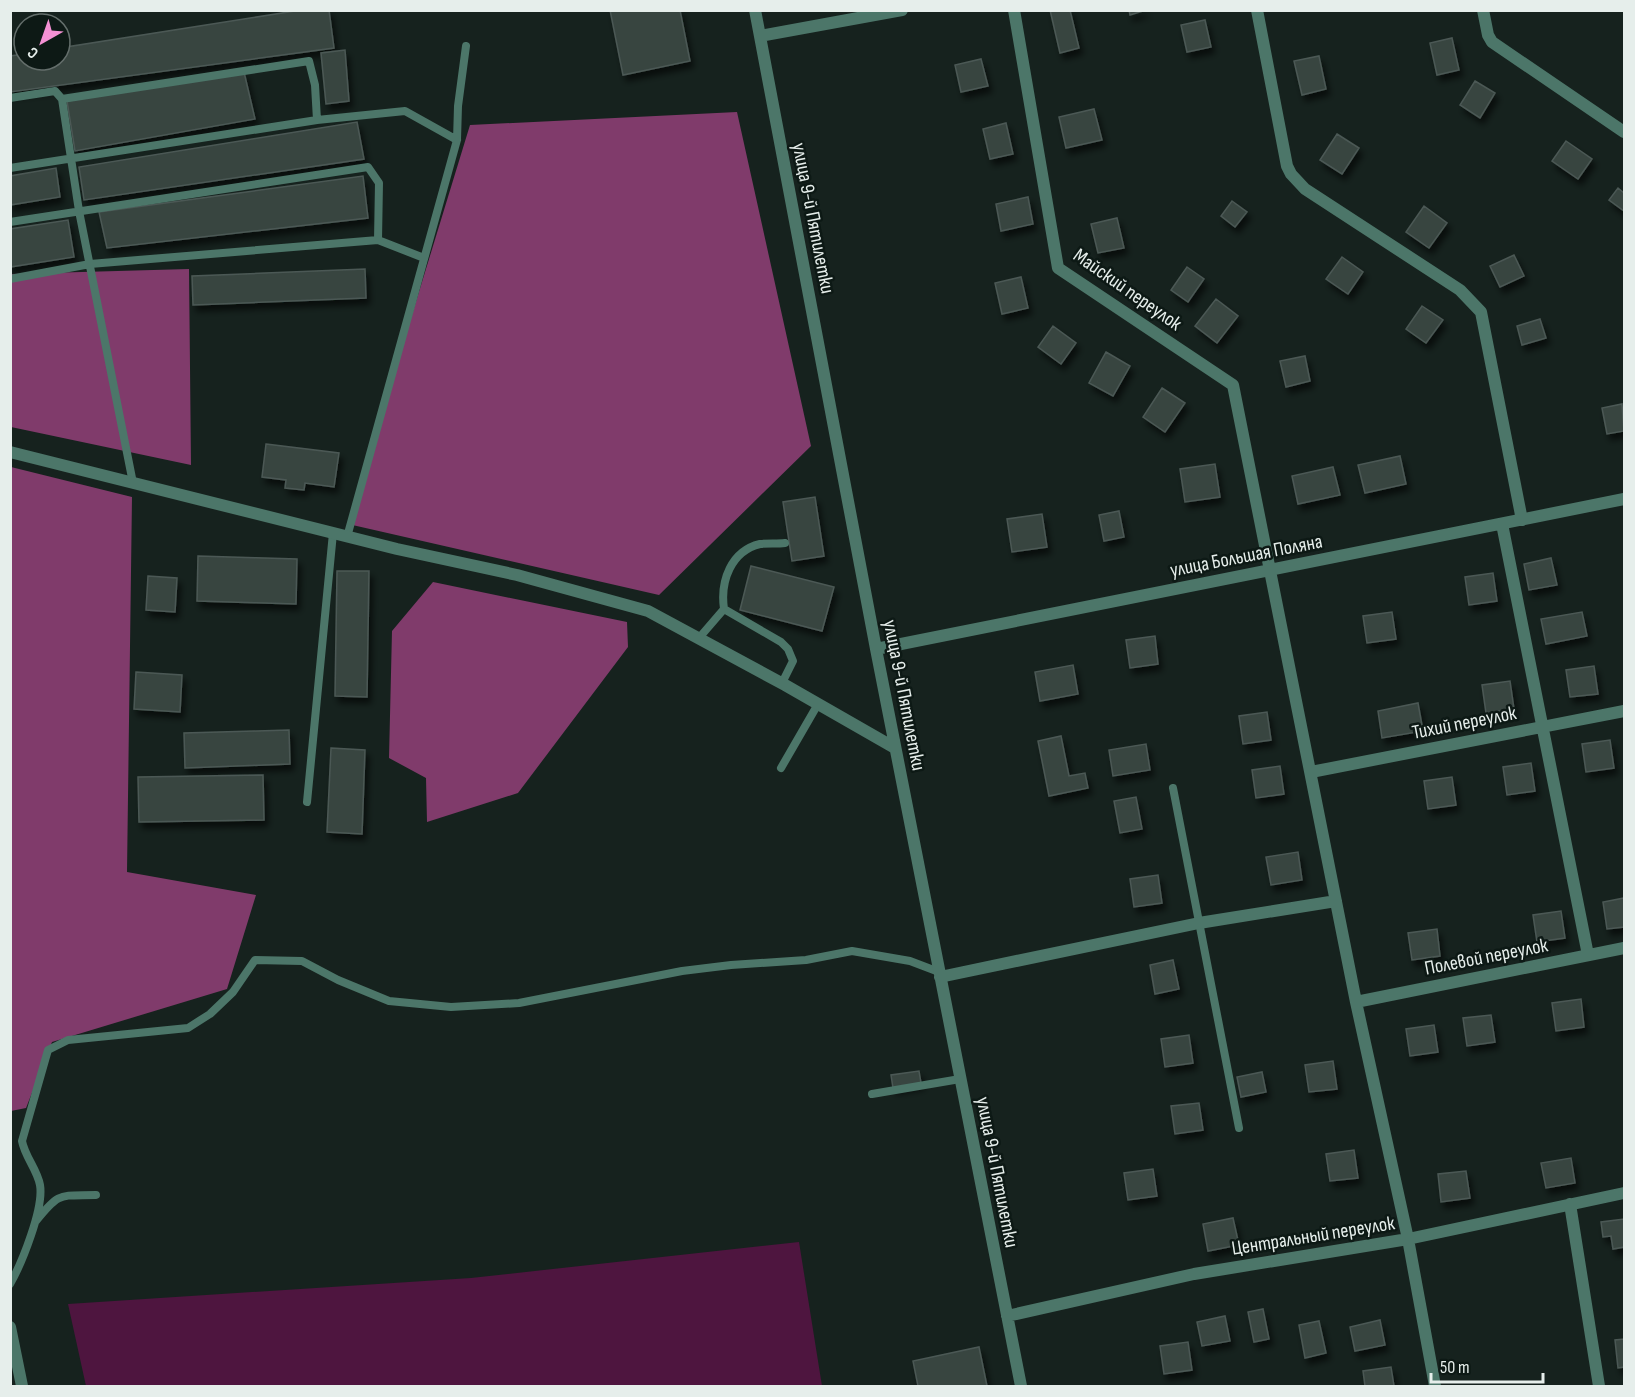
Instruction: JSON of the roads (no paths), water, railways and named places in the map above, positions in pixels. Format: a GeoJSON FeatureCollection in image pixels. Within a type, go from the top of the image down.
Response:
{"type":"FeatureCollection","features":[{"type":"Feature","properties":{"kind":"street","name":"улица 9-й Пятилетки"},"geometry":{"type":"LineString","coordinates":[[755,10],[895,748],[1021,1386]]}},
{"type":"Feature","properties":{"kind":"street"},"geometry":{"type":"LineString","coordinates":[[760,36],[902,10]]}},
{"type":"Feature","properties":{"kind":"street","name":"Майский переулок"},"geometry":{"type":"LineString","coordinates":[[1014,10],[1058,268],[1233,385],[1356,1002],[1408,1239],[1435,1386]]}},
{"type":"Feature","properties":{"kind":"street"},"geometry":{"type":"LineString","coordinates":[[1257,10],[1290,174],[1305,189],[1460,290],[1481,312],[1522,520]]}},
{"type":"Feature","properties":{"kind":"street"},"geometry":{"type":"LineString","coordinates":[[1482,10],[1488,36],[1492,42],[1624,132]]}},
{"type":"Feature","properties":{"kind":"street"},"geometry":{"type":"LineString","coordinates":[[10,452],[347,537],[517,575],[648,611],[782,683],[895,748]]}},
{"type":"Feature","properties":{"kind":"street","name":"улица Большая Поляна"},"geometry":{"type":"LineString","coordinates":[[876,649],[1624,500]]}},
{"type":"Feature","properties":{"kind":"street"},"geometry":{"type":"LineString","coordinates":[[1502,524],[1588,955]]}},
{"type":"Feature","properties":{"kind":"street","name":"Тихий переулок"},"geometry":{"type":"LineString","coordinates":[[1311,772],[1624,711]]}},
{"type":"Feature","properties":{"kind":"street"},"geometry":{"type":"LineString","coordinates":[[940,974],[1198,924],[1336,901]]}},
{"type":"Feature","properties":{"kind":"street","name":"Полевой переулок"},"geometry":{"type":"LineString","coordinates":[[1356,1002],[1624,948]]}},
{"type":"Feature","properties":{"kind":"street","name":"Центральный переулок"},"geometry":{"type":"LineString","coordinates":[[1007,1316],[1194,1274],[1408,1239],[1624,1193]]}},
{"type":"Feature","properties":{"kind":"street"},"geometry":{"type":"LineString","coordinates":[[1570,1204],[1599,1386]]}},
{"type":"Feature","properties":{"kind":"street"},"geometry":{"type":"LineString","coordinates":[[10,1328],[22,1386]]}},
{"type":"Feature","properties":{"kind":"lane"},"geometry":{"type":"LineString","coordinates":[[347,537],[457,140],[458,106],[466,46]]}},
{"type":"Feature","properties":{"kind":"lane"},"geometry":{"type":"LineString","coordinates":[[62,99],[309,61],[315,85],[317,120]]}},
{"type":"Feature","properties":{"kind":"lane"},"geometry":{"type":"LineString","coordinates":[[10,98],[55,91],[62,99],[79,211],[133,483]]}},
{"type":"Feature","properties":{"kind":"lane"},"geometry":{"type":"LineString","coordinates":[[10,168],[317,120],[405,111],[457,140]]}},
{"type":"Feature","properties":{"kind":"lane"},"geometry":{"type":"LineString","coordinates":[[10,222],[368,167],[379,183],[378,240]]}},
{"type":"Feature","properties":{"kind":"lane"},"geometry":{"type":"LineString","coordinates":[[10,279],[90,264],[378,240],[424,258]]}},
{"type":"Feature","properties":{"kind":"lane"},"geometry":{"type":"LineString","coordinates":[[308,802],[333,533]]}},
{"type":"Feature","properties":{"kind":"lane"},"geometry":{"type":"LineString","coordinates":[[782,683],[793,661],[788,649],[781,642],[724,609],[722,598],[727,574],[740,552],[761,544],[785,543]]}},
{"type":"Feature","properties":{"kind":"lane"},"geometry":{"type":"LineString","coordinates":[[699,638],[724,609]]}},
{"type":"Feature","properties":{"kind":"lane"},"geometry":{"type":"LineString","coordinates":[[781,768],[818,704]]}},
{"type":"Feature","properties":{"kind":"lane"},"geometry":{"type":"LineString","coordinates":[[1173,788],[1239,1128]]}},
{"type":"Feature","properties":{"kind":"lane"},"geometry":{"type":"LineString","coordinates":[[10,1284],[35,1222],[40,1185],[24,1153],[22,1141],[48,1050],[68,1040],[188,1028],[210,1014],[232,992],[255,960],[302,961],[338,980],[389,1001],[451,1007],[519,1003],[682,971],[806,960],[852,951],[910,961],[940,974]]}},
{"type":"Feature","properties":{"kind":"lane"},"geometry":{"type":"LineString","coordinates":[[872,1094],[960,1079]]}},
{"type":"Feature","properties":{"kind":"lane"},"geometry":{"type":"LineString","coordinates":[[35,1222],[57,1198],[96,1195]]}}]}
